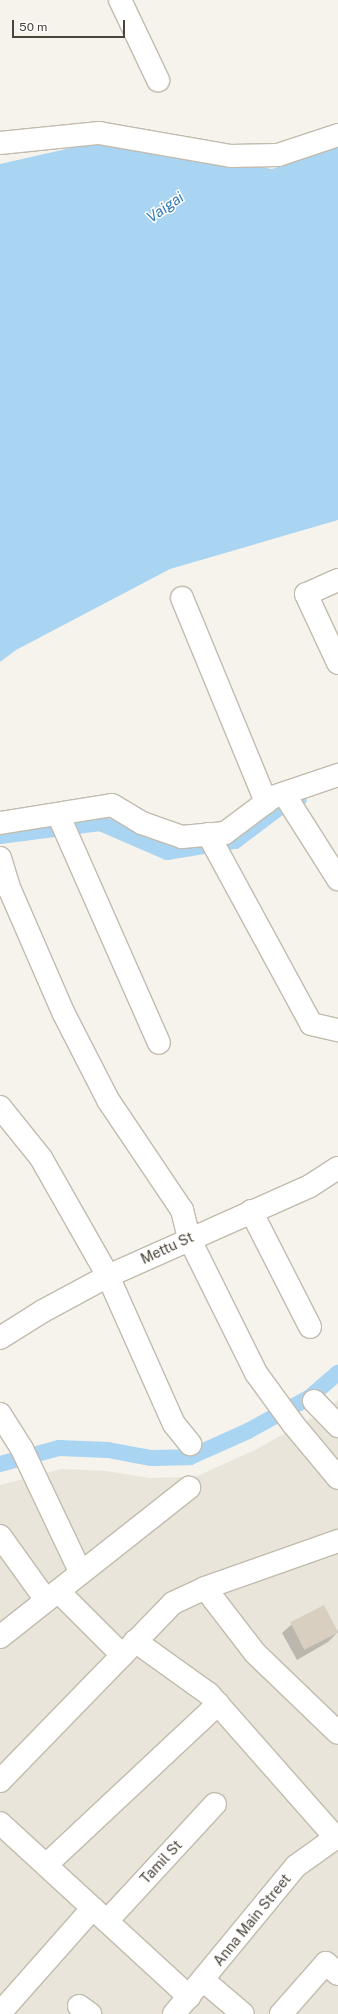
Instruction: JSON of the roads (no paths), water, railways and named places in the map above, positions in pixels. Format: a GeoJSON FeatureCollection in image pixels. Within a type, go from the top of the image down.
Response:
{"type":"FeatureCollection","features":[{"type":"Feature","properties":{"kind":"street"},"geometry":{"type":"LineString","coordinates":[[120,0],[158,80]]}},
{"type":"Feature","properties":{"kind":"street"},"geometry":{"type":"LineString","coordinates":[[0,144],[99,133],[231,156],[278,155],[338,135]]}},
{"type":"Feature","properties":{"kind":"street"},"geometry":{"type":"LineString","coordinates":[[338,580],[306,594],[338,663]]}},
{"type":"Feature","properties":{"kind":"street"},"geometry":{"type":"LineString","coordinates":[[182,598],[282,800],[338,879]]}},
{"type":"Feature","properties":{"kind":"street"},"geometry":{"type":"LineString","coordinates":[[0,823],[62,823],[112,805],[142,822],[182,837],[211,841],[282,800],[338,776]]}},
{"type":"Feature","properties":{"kind":"street"},"geometry":{"type":"LineString","coordinates":[[62,823],[159,1043]]}},
{"type":"Feature","properties":{"kind":"street"},"geometry":{"type":"LineString","coordinates":[[211,841],[311,1024],[338,1030]]}},
{"type":"Feature","properties":{"kind":"street"},"geometry":{"type":"LineString","coordinates":[[0,858],[10,890],[64,1014],[108,1100],[182,1210],[189,1238],[256,1373],[293,1424],[331,1457],[338,1478]]}},
{"type":"Feature","properties":{"kind":"street"},"geometry":{"type":"LineString","coordinates":[[0,1106],[41,1158],[108,1276],[174,1424],[190,1444]]}},
{"type":"Feature","properties":{"kind":"street","name":"Mettu St"},"geometry":{"type":"LineString","coordinates":[[0,1337],[43,1311],[108,1276],[189,1238],[310,1186],[338,1168]]}},
{"type":"Feature","properties":{"kind":"street"},"geometry":{"type":"LineString","coordinates":[[251,1211],[310,1327]]}},
{"type":"Feature","properties":{"kind":"street"},"geometry":{"type":"LineString","coordinates":[[314,1401],[338,1426]]}},
{"type":"Feature","properties":{"kind":"street"},"geometry":{"type":"LineString","coordinates":[[0,1414],[22,1449],[81,1573]]}},
{"type":"Feature","properties":{"kind":"street"},"geometry":{"type":"LineString","coordinates":[[0,1637],[189,1488]]}},
{"type":"Feature","properties":{"kind":"street"},"geometry":{"type":"LineString","coordinates":[[0,1536],[52,1595],[129,1648],[209,1694],[337,1837]]}},
{"type":"Feature","properties":{"kind":"street"},"geometry":{"type":"LineString","coordinates":[[0,1781],[173,1603],[205,1588],[338,1541]]}},
{"type":"Feature","properties":{"kind":"street"},"geometry":{"type":"LineString","coordinates":[[205,1588],[255,1654],[338,1733]]}},
{"type":"Feature","properties":{"kind":"street"},"geometry":{"type":"LineString","coordinates":[[46,1865],[218,1704]]}},
{"type":"Feature","properties":{"kind":"street","name":"Tamil St"},"geometry":{"type":"LineString","coordinates":[[0,2013],[100,1914],[216,1804]]}},
{"type":"Feature","properties":{"kind":"street"},"geometry":{"type":"LineString","coordinates":[[0,1823],[190,1997]]}},
{"type":"Feature","properties":{"kind":"street","name":"Anna Main Street"},"geometry":{"type":"LineString","coordinates":[[174,2014],[190,1997],[296,1866],[337,1837]]}},
{"type":"Feature","properties":{"kind":"street"},"geometry":{"type":"LineString","coordinates":[[281,2014],[334,1962]]}},
{"type":"Feature","properties":{"kind":"street"},"geometry":{"type":"LineString","coordinates":[[203,1980],[243,2014]]}},
{"type":"Feature","properties":{"kind":"water","name":"Vaigai"},"geometry":{"type":"Polygon","coordinates":[[[106,140],[272,169],[338,147],[338,520],[170,569],[16,650],[0,662],[0,164],[106,140]]]}},
{"type":"Feature","properties":{"kind":"waterway"},"geometry":{"type":"LineString","coordinates":[[0,836],[100,823],[167,852],[235,841],[283,805],[299,799]]}},
{"type":"Feature","properties":{"kind":"waterway"},"geometry":{"type":"LineString","coordinates":[[0,1464],[59,1448],[108,1450],[151,1458],[190,1457],[248,1431],[310,1397],[338,1373]]}}]}
